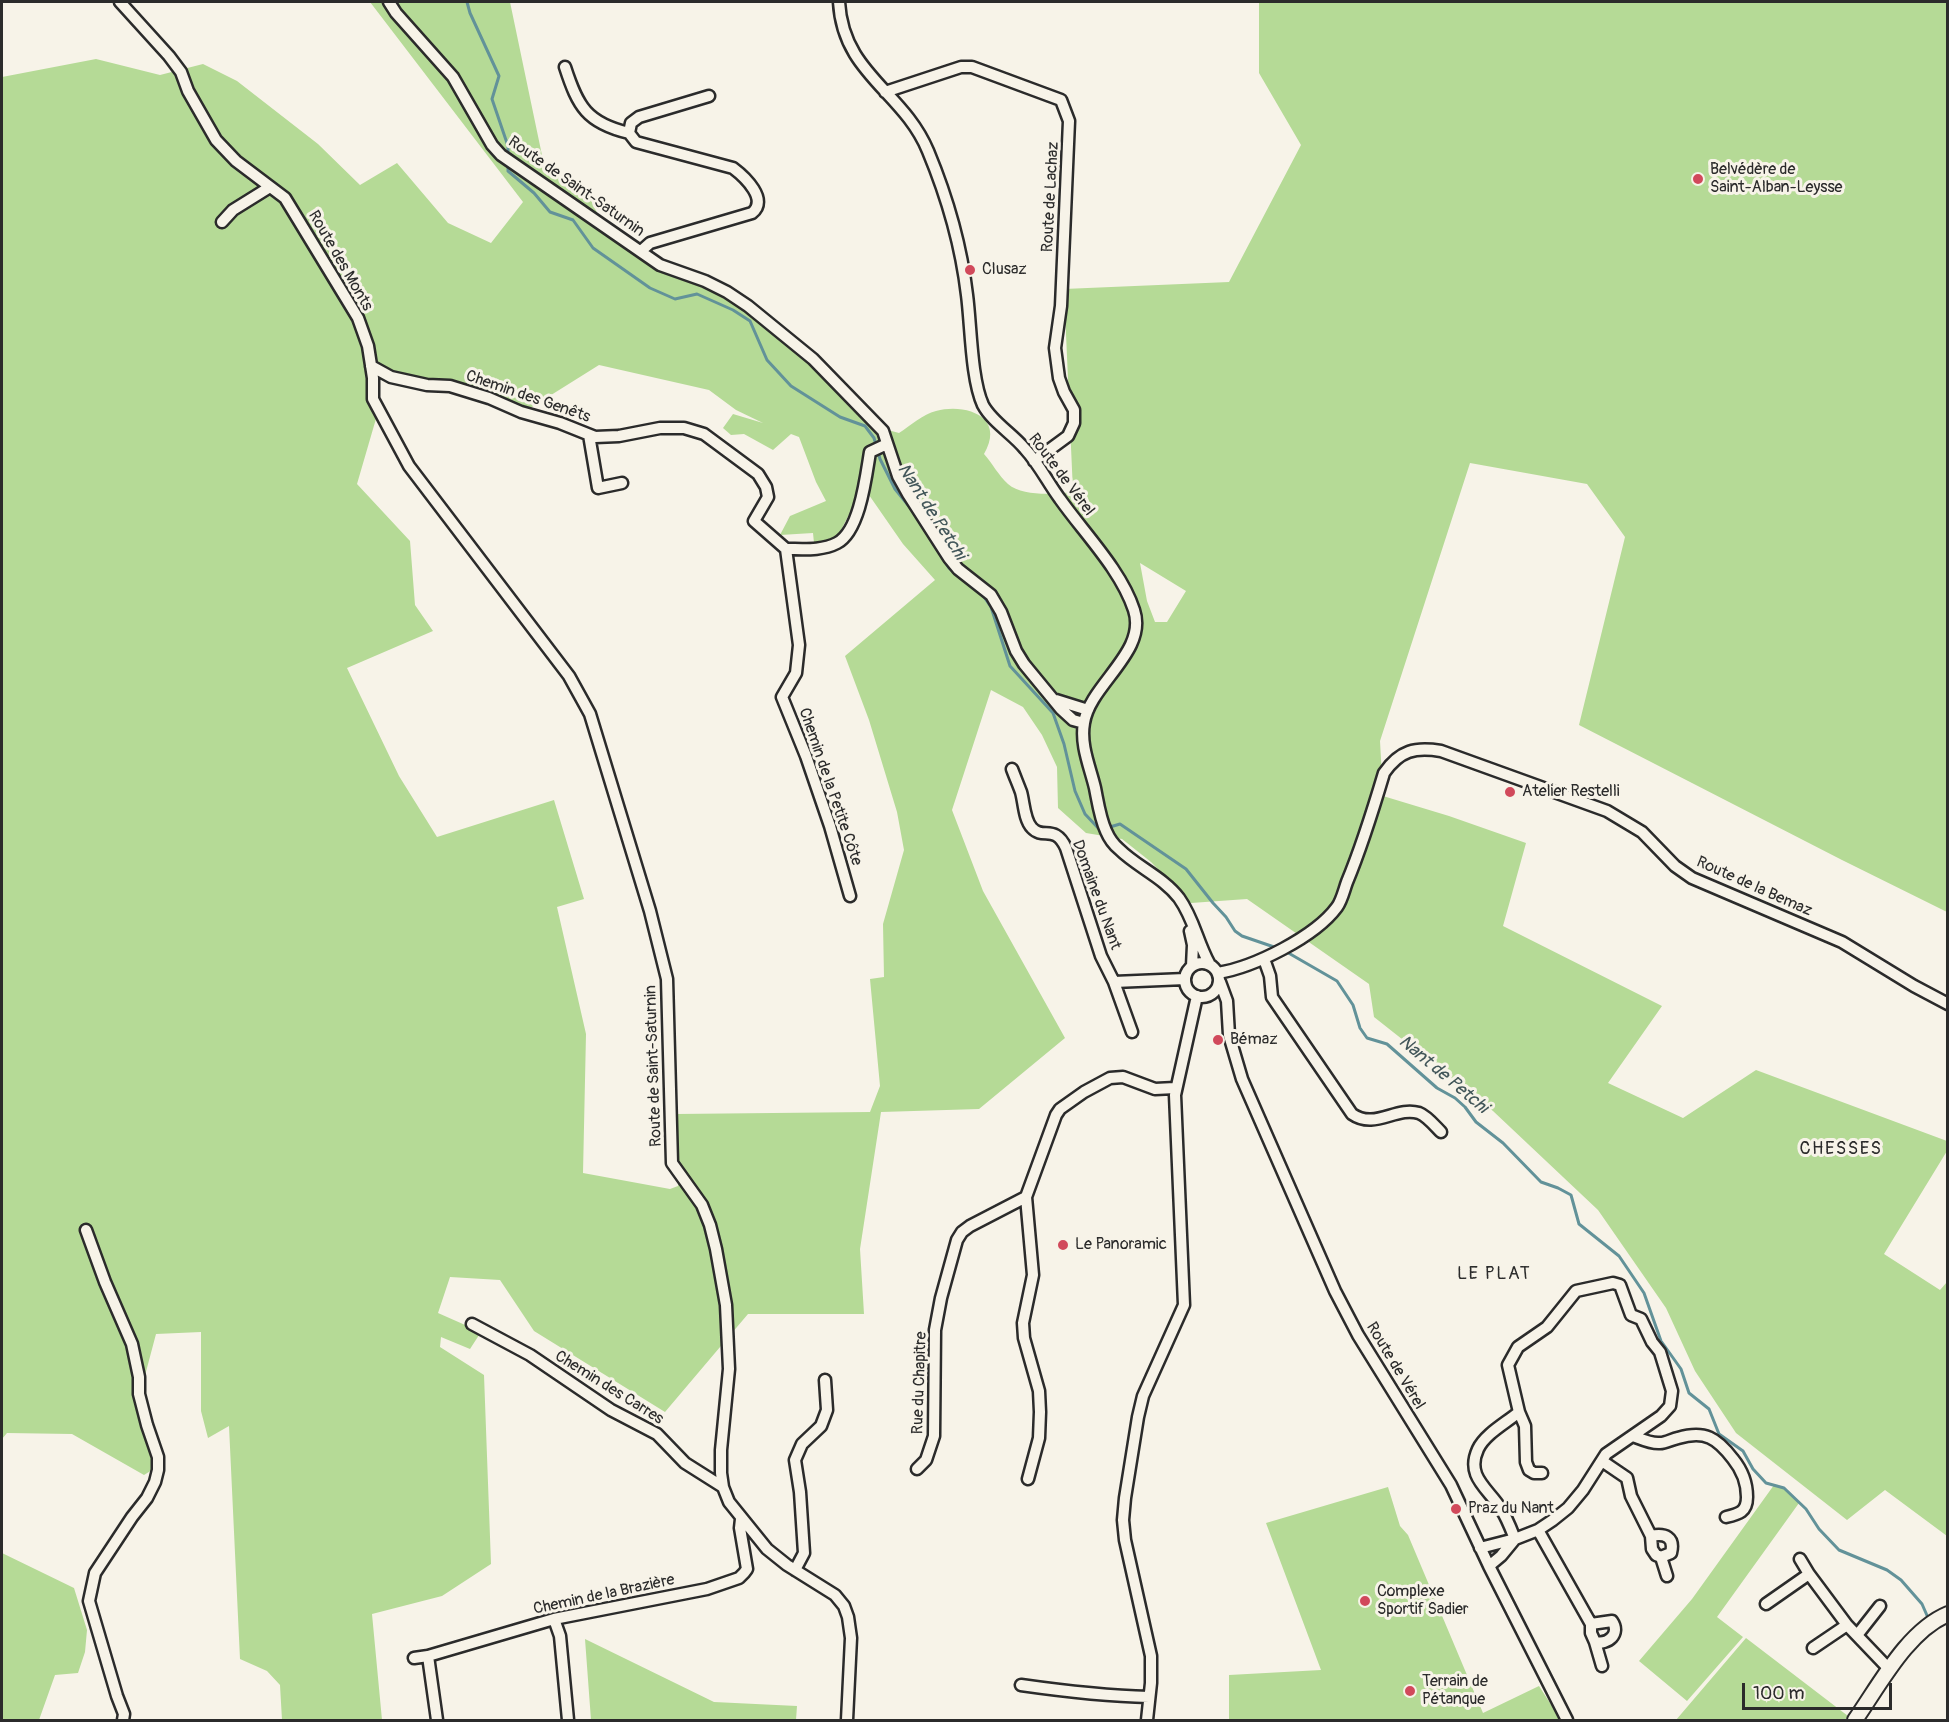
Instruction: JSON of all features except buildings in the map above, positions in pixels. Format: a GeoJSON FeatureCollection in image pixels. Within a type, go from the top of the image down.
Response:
{"type":"FeatureCollection","features":[{"type":"Feature","properties":{"kind":"main road"},"geometry":{"type":"LineString","coordinates":[[1855,1720],[1912,1641],[1931,1623],[1947,1614]]}},
{"type":"Feature","properties":{"kind":"street","name":"Route des Monts"},"geometry":{"type":"LineString","coordinates":[[120,2],[181,72],[188,91],[216,140],[236,162],[285,198],[357,318],[368,346],[373,378],[373,399],[409,466],[569,676],[590,714],[612,781]]}},
{"type":"Feature","properties":{"kind":"street","name":"Route de Saint-Saturnin"},"geometry":{"type":"LineString","coordinates":[[389,2],[396,14],[453,77],[492,145],[501,155],[660,265],[705,281],[748,306],[813,359],[883,431],[879,448],[936,539],[958,569],[991,595],[1024,664],[1069,717],[1084,723]]}},
{"type":"Feature","properties":{"kind":"street","name":"Route de Vérel"},"geometry":{"type":"LineString","coordinates":[[839,2],[849,47],[865,71],[912,124],[926,147],[947,201],[958,238],[976,378],[982,403],[1035,461],[1125,589],[1136,616],[1135,635],[1127,652],[1106,680],[1088,710],[1084,723],[1085,749],[1101,814],[1112,842],[1172,890],[1194,922],[1200,944],[1209,963]]}},
{"type":"Feature","properties":{"kind":"street","name":"Route de Saint-Saturnin"},"geometry":{"type":"LineString","coordinates":[[565,67],[581,107],[607,128],[629,133],[636,142],[733,168],[741,174],[754,191],[758,204],[752,213],[650,243],[641,251]]}},
{"type":"Feature","properties":{"kind":"street","name":"Route de Lachaz"},"geometry":{"type":"LineString","coordinates":[[885,92],[961,67],[972,67],[1061,100],[1069,121],[1061,306],[1055,348],[1059,378],[1074,410],[1074,423],[1068,436],[1035,461]]}},
{"type":"Feature","properties":{"kind":"street"},"geometry":{"type":"LineString","coordinates":[[629,133],[631,123],[639,117],[709,96]]}},
{"type":"Feature","properties":{"kind":"street"},"geometry":{"type":"LineString","coordinates":[[222,222],[233,210],[270,187]]}},
{"type":"Feature","properties":{"kind":"street","name":"Chemin des Genêts"},"geometry":{"type":"LineString","coordinates":[[371,366],[391,377],[427,385],[450,386],[489,398],[521,412],[560,423],[595,437],[619,436],[660,428],[684,428],[704,434],[758,474],[766,487],[768,497],[754,521],[786,549]]}},
{"type":"Feature","properties":{"kind":"street"},"geometry":{"type":"LineString","coordinates":[[589,435],[598,488],[622,483]]}},
{"type":"Feature","properties":{"kind":"street"},"geometry":{"type":"LineString","coordinates":[[786,549],[818,549],[838,543],[851,530],[879,448]]}},
{"type":"Feature","properties":{"kind":"street","name":"Chemin de la Petite Côte"},"geometry":{"type":"LineString","coordinates":[[786,549],[799,645],[796,673],[782,697],[806,756],[850,896]]}},
{"type":"Feature","properties":{"kind":"street"},"geometry":{"type":"LineString","coordinates":[[1053,699],[1062,704],[1088,710]]}},
{"type":"Feature","properties":{"kind":"street","name":"Route de la Bemaz"},"geometry":{"type":"LineString","coordinates":[[1219,977],[1264,959],[1293,943],[1313,930],[1337,907],[1356,860],[1384,773],[1402,754],[1427,749],[1441,751],[1606,811],[1642,832],[1675,866],[1692,878],[1842,942],[1947,1004]]}},
{"type":"Feature","properties":{"kind":"street","name":"Domaine du Nant"},"geometry":{"type":"LineString","coordinates":[[1012,769],[1032,829],[1042,833],[1052,833],[1064,842],[1101,956],[1114,982],[1132,1032]]}},
{"type":"Feature","properties":{"kind":"street","name":"Route de Saint-Saturnin"},"geometry":{"type":"LineString","coordinates":[[612,781],[650,911],[667,979],[672,1163],[702,1205],[710,1225],[726,1305],[729,1369],[722,1450],[723,1487],[729,1502],[741,1519],[767,1549],[835,1595],[844,1606],[851,1638],[848,1720]]}},
{"type":"Feature","properties":{"kind":"street","name":"Route de Vérel"},"geometry":{"type":"LineString","coordinates":[[1186,910],[1193,945],[1192,966]]}},
{"type":"Feature","properties":{"kind":"street"},"geometry":{"type":"LineString","coordinates":[[1264,959],[1270,976],[1272,997],[1352,1114],[1360,1120],[1410,1112],[1420,1114],[1441,1132]]}},
{"type":"Feature","properties":{"kind":"street"},"geometry":{"type":"LineString","coordinates":[[1202,996],[1216,991],[1219,977],[1209,963],[1200,962],[1188,969],[1185,979],[1188,990],[1202,996],[1218,1001],[1227,1014]]}},
{"type":"Feature","properties":{"kind":"street","name":"Route de Vérel"},"geometry":{"type":"LineString","coordinates":[[1219,977],[1227,1001],[1229,1035],[1242,1079],[1335,1292],[1358,1335],[1440,1466],[1567,1720]]}},
{"type":"Feature","properties":{"kind":"street"},"geometry":{"type":"LineString","coordinates":[[1114,982],[1185,979]]}},
{"type":"Feature","properties":{"kind":"street"},"geometry":{"type":"LineString","coordinates":[[1147,1720],[1151,1656],[1125,1540],[1123,1520],[1137,1417],[1143,1396],[1184,1305],[1175,1088],[1202,996]]}},
{"type":"Feature","properties":{"kind":"street"},"geometry":{"type":"LineString","coordinates":[[1028,1479],[1039,1438],[1040,1412],[1039,1391],[1024,1338],[1023,1323],[1033,1275],[1026,1197],[1056,1115],[1066,1104],[1110,1078],[1123,1077],[1155,1089],[1175,1088]]}},
{"type":"Feature","properties":{"kind":"street","name":"Rue du Chapitre"},"geometry":{"type":"LineString","coordinates":[[917,1469],[926,1460],[934,1436],[935,1330],[957,1240],[969,1226],[1026,1197]]}},
{"type":"Feature","properties":{"kind":"street"},"geometry":{"type":"LineString","coordinates":[[86,1230],[105,1282],[132,1344],[147,1425],[158,1457],[155,1482],[147,1498],[95,1573],[89,1601],[124,1714],[123,1720]]}},
{"type":"Feature","properties":{"kind":"street"},"geometry":{"type":"LineString","coordinates":[[1480,1548],[1538,1530],[1568,1508],[1588,1483],[1606,1454],[1661,1416],[1670,1406],[1672,1391],[1660,1352],[1652,1342],[1641,1319],[1631,1315],[1620,1285],[1613,1283],[1576,1291],[1547,1327],[1518,1347],[1508,1365],[1519,1412],[1525,1426],[1526,1462],[1529,1470],[1542,1473]]}},
{"type":"Feature","properties":{"kind":"street","name":"Chemin des Carres"},"geometry":{"type":"LineString","coordinates":[[472,1324],[530,1355],[611,1410],[657,1434],[685,1463],[723,1487]]}},
{"type":"Feature","properties":{"kind":"street"},"geometry":{"type":"LineString","coordinates":[[795,1570],[804,1553],[800,1492],[795,1460],[802,1444],[821,1426],[827,1410],[825,1380]]}},
{"type":"Feature","properties":{"kind":"street"},"geometry":{"type":"LineString","coordinates":[[1515,1539],[1502,1511],[1477,1480],[1474,1468],[1478,1449],[1487,1438],[1519,1412]]}},
{"type":"Feature","properties":{"kind":"street"},"geometry":{"type":"LineString","coordinates":[[1633,1436],[1661,1444],[1699,1434],[1721,1444],[1737,1463],[1745,1478],[1747,1488],[1746,1506],[1741,1513],[1726,1517]]}},
{"type":"Feature","properties":{"kind":"street"},"geometry":{"type":"LineString","coordinates":[[1602,1461],[1627,1478],[1631,1496],[1651,1536],[1652,1549],[1656,1555],[1661,1557],[1667,1576]]}},
{"type":"Feature","properties":{"kind":"street","name":"Chemin de la Brazière"},"geometry":{"type":"LineString","coordinates":[[414,1658],[428,1656],[554,1619],[707,1589],[739,1578],[747,1569],[740,1528],[741,1519]]}},
{"type":"Feature","properties":{"kind":"street"},"geometry":{"type":"LineString","coordinates":[[1538,1530],[1591,1624],[1591,1632],[1602,1666]]}},
{"type":"Feature","properties":{"kind":"street"},"geometry":{"type":"LineString","coordinates":[[1651,1536],[1664,1534],[1671,1539],[1671,1552],[1661,1557]]}},
{"type":"Feature","properties":{"kind":"street"},"geometry":{"type":"LineString","coordinates":[[1489,1566],[1515,1539]]}},
{"type":"Feature","properties":{"kind":"street"},"geometry":{"type":"LineString","coordinates":[[1800,1558],[1809,1574],[1847,1625],[1890,1670]]}},
{"type":"Feature","properties":{"kind":"street"},"geometry":{"type":"LineString","coordinates":[[1766,1604],[1809,1574]]}},
{"type":"Feature","properties":{"kind":"street"},"geometry":{"type":"LineString","coordinates":[[1858,1634],[1880,1606]]}},
{"type":"Feature","properties":{"kind":"street"},"geometry":{"type":"LineString","coordinates":[[554,1619],[560,1636],[568,1720]]}},
{"type":"Feature","properties":{"kind":"street"},"geometry":{"type":"LineString","coordinates":[[1591,1624],[1609,1620],[1615,1625],[1615,1631],[1609,1640],[1604,1643],[1594,1642]]}},
{"type":"Feature","properties":{"kind":"street"},"geometry":{"type":"LineString","coordinates":[[1813,1648],[1847,1625]]}},
{"type":"Feature","properties":{"kind":"street"},"geometry":{"type":"LineString","coordinates":[[428,1656],[437,1720]]}},
{"type":"Feature","properties":{"kind":"street"},"geometry":{"type":"LineString","coordinates":[[1021,1685],[1107,1695],[1149,1697]]}},
{"type":"Feature","properties":{"kind":"green space"},"geometry":{"type":"Polygon","coordinates":[[[370,2],[510,2],[543,160],[587,191],[605,230],[678,275],[733,300],[762,321],[793,351],[834,384],[873,426],[899,433],[921,417],[936,411],[959,409],[970,411],[986,422],[990,431],[984,454],[1008,484],[1031,493],[1073,492],[1064,289],[1229,282],[1301,145],[1259,73],[1259,2],[1947,2],[1947,912],[1579,725],[1625,537],[1587,484],[1470,463],[1380,741],[1383,796],[1526,843],[1503,926],[1662,1006],[1608,1083],[1683,1118],[1756,1070],[1947,1141],[1947,1151],[1884,1254],[1940,1290],[1947,1282],[1947,1536],[1885,1490],[1847,1520],[1736,1433],[1695,1371],[1666,1308],[1598,1210],[1493,1111],[1374,1017],[1369,984],[1247,899],[1191,903],[1151,862],[1122,839],[1086,833],[1058,808],[1057,767],[1042,735],[1023,707],[991,690],[952,810],[983,891],[1065,1038],[979,1109],[881,1112],[860,1249],[864,1314],[748,1314],[665,1412],[534,1331],[500,1280],[450,1277],[438,1313],[481,1332],[470,1349],[441,1337],[440,1347],[484,1375],[491,1564],[442,1596],[372,1614],[382,1720],[282,1720],[280,1685],[267,1671],[240,1659],[229,1426],[208,1438],[201,1411],[201,1332],[156,1334],[143,1383],[146,1427],[162,1450],[160,1465],[144,1475],[72,1434],[7,1433],[2,1439],[2,77],[96,59],[160,75],[203,64],[237,81],[318,144],[360,185],[397,163],[448,223],[491,243],[523,202],[370,2]],[[599,365],[516,417],[472,395],[403,387],[376,378],[380,405],[357,484],[410,541],[415,605],[433,631],[347,668],[399,776],[437,837],[554,800],[584,899],[557,907],[586,1034],[583,1173],[670,1189],[678,1186],[676,1114],[870,1112],[880,1086],[870,979],[884,977],[883,924],[904,850],[897,812],[869,720],[845,656],[935,580],[903,544],[869,495],[858,497],[835,539],[814,543],[813,533],[780,535],[790,516],[826,501],[816,482],[799,437],[791,434],[773,450],[744,434],[731,435],[723,428],[733,414],[763,423],[736,410],[709,390],[599,365]],[[1140,563],[1147,601],[1155,622],[1167,622],[1186,591],[1140,563]]]}},
{"type":"Feature","properties":{"kind":"green space"},"geometry":{"type":"Polygon","coordinates":[[[1774,1485],[1784,1488],[1799,1503],[1717,1617],[1743,1637],[1687,1701],[1639,1661],[1692,1599],[1774,1485]]]}},
{"type":"Feature","properties":{"kind":"green space","name":"Complexe Sportif Sadier"},"geometry":{"type":"Polygon","coordinates":[[[1388,1487],[1400,1526],[1408,1535],[1483,1713],[1539,1686],[1561,1720],[1229,1720],[1229,1675],[1321,1670],[1266,1523],[1388,1487]]]}},
{"type":"Feature","properties":{"kind":"green space"},"geometry":{"type":"Polygon","coordinates":[[[2,1553],[74,1588],[87,1630],[85,1652],[78,1673],[55,1675],[39,1720],[2,1720],[2,1553]]]}},
{"type":"Feature","properties":{"kind":"green space"},"geometry":{"type":"Polygon","coordinates":[[[1746,1638],[1848,1716],[1845,1720],[1676,1720],[1746,1638]]]}},
{"type":"Feature","properties":{"kind":"green space"},"geometry":{"type":"Polygon","coordinates":[[[585,1639],[714,1702],[797,1706],[796,1720],[591,1720],[585,1639]]]}},
{"type":"Feature","properties":{"kind":"waterway","name":"Nant de Petchi"},"geometry":{"type":"LineString","coordinates":[[467,2],[499,76],[492,99],[508,146],[508,157]]}},
{"type":"Feature","properties":{"kind":"waterway","name":"Nant de Petchi"},"geometry":{"type":"LineString","coordinates":[[508,164],[508,171],[534,193],[550,212],[573,220],[593,248],[650,288],[675,299],[697,294],[733,310],[750,321],[767,360],[791,386],[840,417],[865,426],[874,438],[880,459],[895,489],[912,510],[949,568],[956,573]]}},
{"type":"Feature","properties":{"kind":"waterway","name":"Nant de Petchi"},"geometry":{"type":"LineString","coordinates":[[982,594],[991,607],[1010,666],[1053,713],[1064,744],[1075,791],[1085,814],[1100,830],[1120,824],[1186,869],[1235,931],[1242,936],[1277,948]]}},
{"type":"Feature","properties":{"kind":"waterway","name":"Nant de Petchi"},"geometry":{"type":"LineString","coordinates":[[1285,951],[1337,981],[1353,1005],[1360,1028],[1367,1038],[1387,1044],[1437,1088],[1455,1098],[1476,1122],[1503,1143],[1541,1182],[1571,1195],[1579,1224],[1619,1256],[1644,1293],[1661,1341],[1681,1369],[1689,1393],[1709,1409],[1719,1434],[1743,1451],[1753,1469],[1766,1483],[1784,1488],[1806,1509],[1819,1529],[1839,1550],[1887,1570],[1901,1580],[1922,1604],[1929,1620]]}},
{"type":"Feature","properties":{"kind":"place","name":"Belvédère de Saint-Alban-Leysse"},"geometry":{"type":"Point","coordinates":[1698,179]}},
{"type":"Feature","properties":{"kind":"place","name":"Clusaz"},"geometry":{"type":"Point","coordinates":[970,270]}},
{"type":"Feature","properties":{"kind":"place","name":"Atelier Restelli"},"geometry":{"type":"Point","coordinates":[1510,792]}},
{"type":"Feature","properties":{"kind":"place","name":"Bémaz"},"geometry":{"type":"Point","coordinates":[1218,1040]}},
{"type":"Feature","properties":{"kind":"place","name":"Le Panoramic"},"geometry":{"type":"Point","coordinates":[1063,1245]}},
{"type":"Feature","properties":{"kind":"place","name":"Praz du Nant"},"geometry":{"type":"Point","coordinates":[1456,1509]}},
{"type":"Feature","properties":{"kind":"place","name":"Complexe Sportif Sadier"},"geometry":{"type":"Point","coordinates":[1365,1601]}},
{"type":"Feature","properties":{"kind":"place","name":"Terrain de Pétanque"},"geometry":{"type":"Point","coordinates":[1410,1691]}},
{"type":"Feature","properties":{"kind":"district","name":"CHESSES"},"geometry":{"type":"Point","coordinates":[1841,1149]}},
{"type":"Feature","properties":{"kind":"district","name":"LE PLAT"},"geometry":{"type":"Point","coordinates":[1494,1274]}}]}
